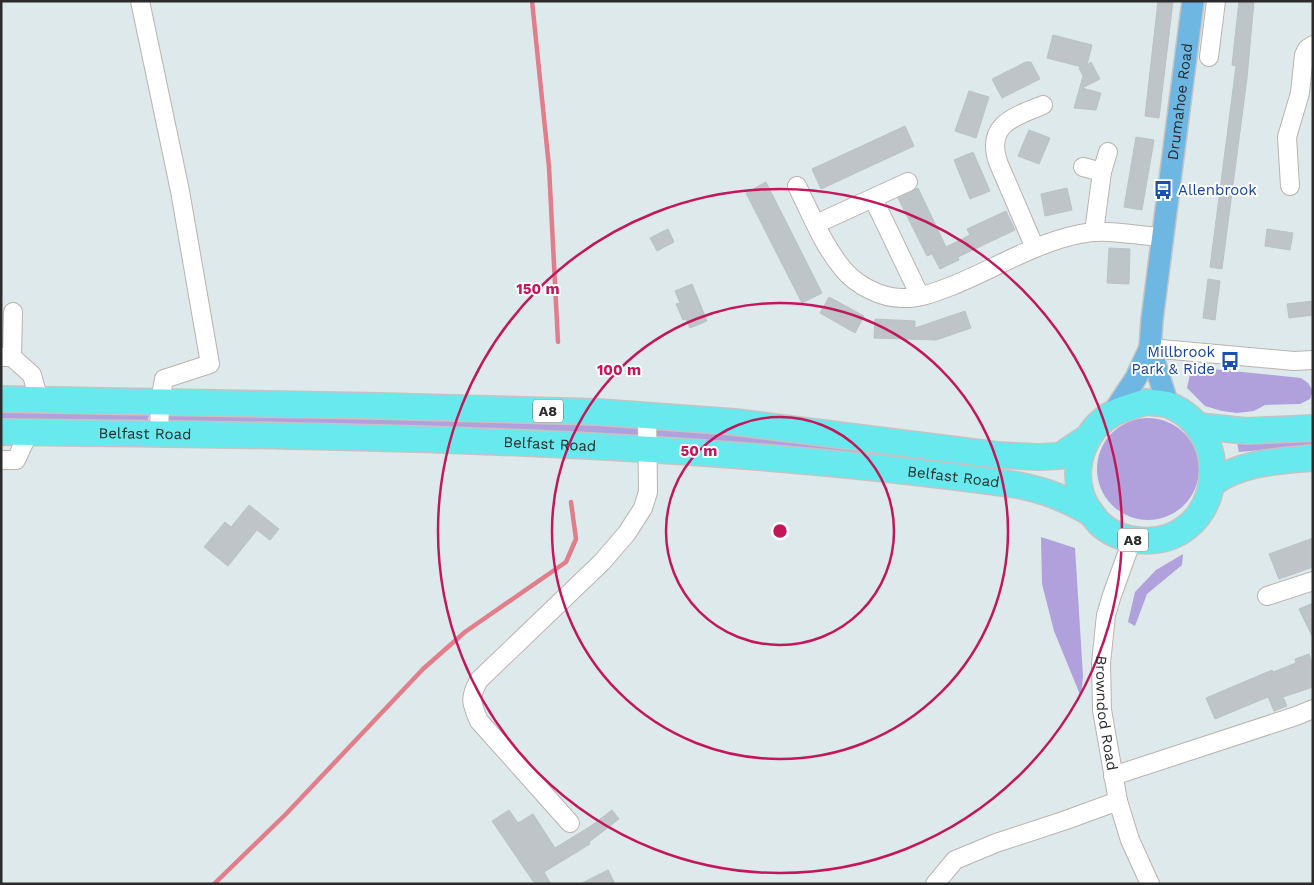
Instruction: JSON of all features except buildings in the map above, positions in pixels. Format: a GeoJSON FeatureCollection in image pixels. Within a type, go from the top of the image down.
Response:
{"type":"FeatureCollection","features":[{"type":"Feature","properties":{"kind":"highway","name":"Belfast Road"},"geometry":{"type":"LineString","coordinates":[[1,399],[548,411],[647,416],[735,422],[999,455],[1039,457],[1060,456],[1087,438]]}},
{"type":"Feature","properties":{"kind":"highway","name":"A8"},"geometry":{"type":"LineString","coordinates":[[1146,402],[1168,405],[1187,416],[1198,426],[1213,463],[1213,483],[1205,506],[1194,521],[1180,532],[1156,540],[1132,540],[1116,534],[1102,525],[1091,513],[1081,496],[1078,476],[1080,456],[1087,438],[1098,424],[1114,413],[1146,402]]}},
{"type":"Feature","properties":{"kind":"highway"},"geometry":{"type":"LineString","coordinates":[[1198,426],[1246,431],[1308,423]]}},
{"type":"Feature","properties":{"kind":"highway","name":"Belfast Road"},"geometry":{"type":"LineString","coordinates":[[1,432],[378,438],[646,450],[861,466],[1017,485],[1040,489],[1061,497],[1091,513]]}},
{"type":"Feature","properties":{"kind":"highway"},"geometry":{"type":"LineString","coordinates":[[1213,483],[1225,474],[1237,469],[1313,458]]}},
{"type":"Feature","properties":{"kind":"main road","name":"Drumahoe Road"},"geometry":{"type":"LineString","coordinates":[[1114,413],[1136,378],[1150,348],[1193,1]]}},
{"type":"Feature","properties":{"kind":"main road","name":"Drumahoe Road"},"geometry":{"type":"LineString","coordinates":[[1150,348],[1168,405]]}},
{"type":"Feature","properties":{"kind":"street"},"geometry":{"type":"LineString","coordinates":[[140,1],[180,191],[210,364],[164,379],[160,401],[159,434]]}},
{"type":"Feature","properties":{"kind":"street","name":"Drumahoe Road"},"geometry":{"type":"LineString","coordinates":[[1209,57],[1216,1]]}},
{"type":"Feature","properties":{"kind":"street","name":"Drumahoe Road"},"geometry":{"type":"LineString","coordinates":[[1188,36],[1211,40]]}},
{"type":"Feature","properties":{"kind":"street"},"geometry":{"type":"LineString","coordinates":[[1290,186],[1287,137],[1300,93],[1304,55],[1306,49],[1313,44]]}},
{"type":"Feature","properties":{"kind":"street"},"geometry":{"type":"LineString","coordinates":[[1035,248],[998,162],[996,147],[999,130],[1006,122],[1043,105]]}},
{"type":"Feature","properties":{"kind":"street"},"geometry":{"type":"LineString","coordinates":[[1094,232],[1102,172],[1108,152]]}},
{"type":"Feature","properties":{"kind":"street"},"geometry":{"type":"LineString","coordinates":[[1083,167],[1102,172]]}},
{"type":"Feature","properties":{"kind":"street"},"geometry":{"type":"LineString","coordinates":[[816,224],[908,182]]}},
{"type":"Feature","properties":{"kind":"street"},"geometry":{"type":"LineString","coordinates":[[797,186],[833,256],[843,269],[865,287],[894,298],[920,296],[965,280],[1035,248],[1068,236],[1094,232],[1117,232],[1163,237]]}},
{"type":"Feature","properties":{"kind":"street"},"geometry":{"type":"LineString","coordinates":[[873,198],[920,296]]}},
{"type":"Feature","properties":{"kind":"street"},"geometry":{"type":"LineString","coordinates":[[13,312],[7,357],[32,375],[39,400]]}},
{"type":"Feature","properties":{"kind":"street"},"geometry":{"type":"LineString","coordinates":[[1150,348],[1294,361],[1313,360]]}},
{"type":"Feature","properties":{"kind":"street"},"geometry":{"type":"LineString","coordinates":[[570,823],[479,721],[473,706],[472,694],[479,680],[602,562],[627,533],[643,508],[648,492],[647,416]]}},
{"type":"Feature","properties":{"kind":"street"},"geometry":{"type":"LineString","coordinates":[[1,460],[16,460],[29,432]]}},
{"type":"Feature","properties":{"kind":"street","name":"Browndod Road"},"geometry":{"type":"LineString","coordinates":[[1132,540],[1112,595],[1102,644],[1102,710],[1118,801],[1130,840],[1150,884]]}},
{"type":"Feature","properties":{"kind":"street"},"geometry":{"type":"LineString","coordinates":[[1267,596],[1313,581]]}},
{"type":"Feature","properties":{"kind":"street"},"geometry":{"type":"LineString","coordinates":[[1113,776],[1313,710]]}},
{"type":"Feature","properties":{"kind":"street"},"geometry":{"type":"LineString","coordinates":[[934,884],[955,860],[996,843],[1118,801]]}},
{"type":"Feature","properties":{"kind":"shaded area"},"geometry":{"type":"Polygon","coordinates":[[[1202,368],[1301,378],[1308,383],[1313,391],[1310,399],[1300,404],[1265,405],[1254,411],[1237,413],[1222,411],[1205,406],[1187,388],[1190,374],[1202,368]]]}},
{"type":"Feature","properties":{"kind":"shaded area"},"geometry":{"type":"Polygon","coordinates":[[[1,407],[145,410],[149,416],[147,422],[1,423],[1,407]]]}},
{"type":"Feature","properties":{"kind":"shaded area"},"geometry":{"type":"Polygon","coordinates":[[[173,409],[635,424],[639,429],[635,439],[169,423],[168,417],[173,409]]]}},
{"type":"Feature","properties":{"kind":"shaded area"},"geometry":{"type":"Polygon","coordinates":[[[1148,418],[1168,422],[1184,433],[1195,449],[1199,469],[1195,489],[1184,505],[1168,516],[1148,520],[1128,516],[1112,505],[1101,489],[1097,469],[1101,449],[1112,433],[1128,422],[1148,418]]]}},
{"type":"Feature","properties":{"kind":"shaded area"},"geometry":{"type":"Polygon","coordinates":[[[658,426],[728,432],[992,466],[992,472],[661,442],[653,437],[658,426]]]}},
{"type":"Feature","properties":{"kind":"shaded area"},"geometry":{"type":"Polygon","coordinates":[[[1313,438],[1313,445],[1239,452],[1237,443],[1313,438]]]}},
{"type":"Feature","properties":{"kind":"shaded area"},"geometry":{"type":"Polygon","coordinates":[[[1041,537],[1075,548],[1083,676],[1081,697],[1054,631],[1042,584],[1041,537]]]}},
{"type":"Feature","properties":{"kind":"shaded area"},"geometry":{"type":"Polygon","coordinates":[[[1183,554],[1182,565],[1147,594],[1135,626],[1128,622],[1135,592],[1156,570],[1183,554]]]}},
{"type":"Feature","properties":{"kind":"waterway"},"geometry":{"type":"LineString","coordinates":[[532,1],[549,167],[558,342]]}},
{"type":"Feature","properties":{"kind":"waterway"},"geometry":{"type":"LineString","coordinates":[[214,884],[286,814],[423,669],[465,632],[566,562],[576,539],[571,502]]}},
{"type":"Feature","properties":{"kind":"place","name":"Allenbrook"},"geometry":{"type":"Point","coordinates":[1163,190]}},
{"type":"Feature","properties":{"kind":"place","name":"Millbrook Park & Ride"},"geometry":{"type":"Point","coordinates":[1230,361]}}]}
